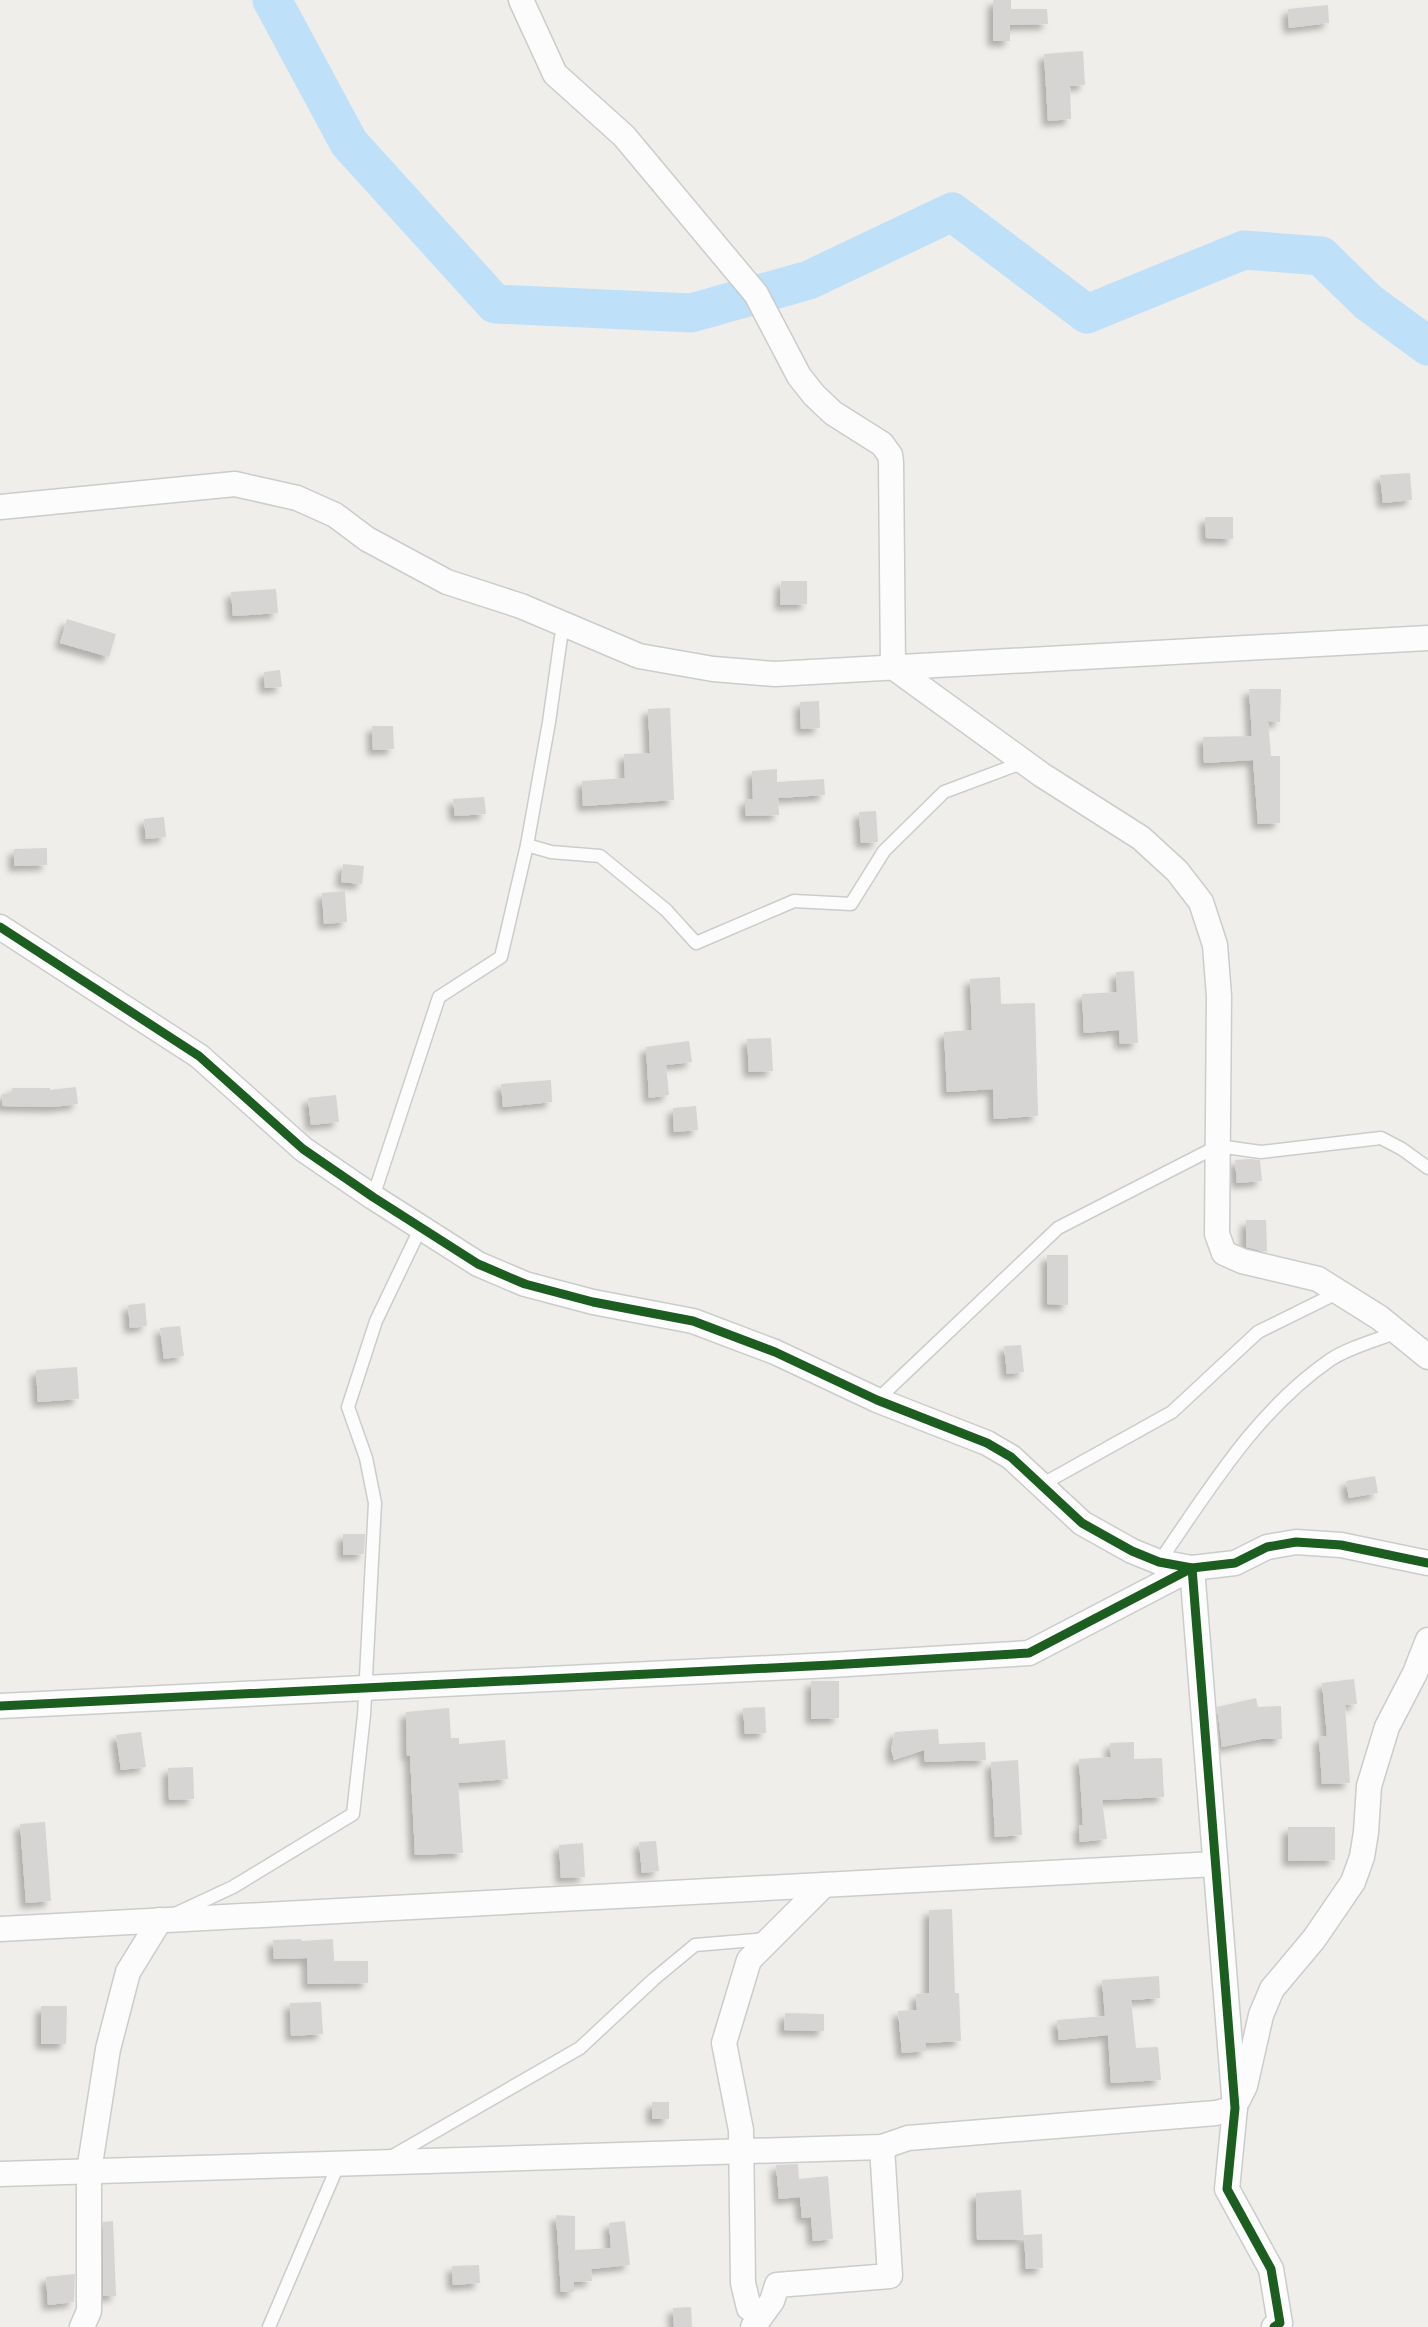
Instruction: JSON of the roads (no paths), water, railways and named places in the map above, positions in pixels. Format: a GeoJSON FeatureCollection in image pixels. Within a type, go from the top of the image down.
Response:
{"type":"FeatureCollection","features":[{"type":"Feature","properties":{"kind":"street"},"geometry":{"type":"LineString","coordinates":[[521,0],[555,74],[624,136],[756,294],[799,376],[814,395],[833,413],[887,449],[891,462],[893,667]]}},
{"type":"Feature","properties":{"kind":"street"},"geometry":{"type":"LineString","coordinates":[[0,507],[235,484],[297,498],[335,515],[367,539],[447,582],[521,606],[639,656],[713,669],[775,674],[1428,638]]}},
{"type":"Feature","properties":{"kind":"street"},"geometry":{"type":"LineString","coordinates":[[893,667],[1024,762],[1141,838],[1177,872],[1201,902],[1215,945],[1219,996],[1217,1234],[1224,1253],[1242,1261],[1318,1279],[1380,1318],[1428,1357]]}},
{"type":"Feature","properties":{"kind":"street"},"geometry":{"type":"LineString","coordinates":[[0,927],[199,1056],[303,1149],[478,1264],[525,1284],[593,1302],[693,1321],[775,1352],[877,1400],[987,1443],[1011,1457],[1082,1523],[1132,1551],[1159,1562],[1192,1568],[1235,1563],[1267,1547],[1296,1542],[1341,1545],[1428,1563]]}},
{"type":"Feature","properties":{"kind":"street"},"geometry":{"type":"LineString","coordinates":[[0,1706],[1029,1653],[1192,1568]]}},
{"type":"Feature","properties":{"kind":"street"},"geometry":{"type":"LineString","coordinates":[[1192,1568],[1235,2108],[1227,2189],[1271,2269],[1281,2323],[1274,2327]]}},
{"type":"Feature","properties":{"kind":"street"},"geometry":{"type":"LineString","coordinates":[[1235,2108],[1245,2086],[1258,2023],[1272,1989],[1314,1939],[1353,1882],[1362,1857],[1369,1786],[1384,1736],[1428,1640]]}},
{"type":"Feature","properties":{"kind":"street"},"geometry":{"type":"LineString","coordinates":[[0,1929],[1215,1864]]}},
{"type":"Feature","properties":{"kind":"street"},"geometry":{"type":"LineString","coordinates":[[824,1885],[749,1960],[724,2043],[741,2130],[743,2283],[751,2318],[772,2301],[777,2285],[890,2276],[882,2146]]}},
{"type":"Feature","properties":{"kind":"street"},"geometry":{"type":"LineString","coordinates":[[82,2327],[89,2311],[89,2171],[108,2049],[128,1972],[160,1920]]}},
{"type":"Feature","properties":{"kind":"street"},"geometry":{"type":"LineString","coordinates":[[0,2174],[882,2146],[908,2138],[1216,2113],[1235,2108]]}},
{"type":"Feature","properties":{"kind":"lane"},"geometry":{"type":"LineString","coordinates":[[373,1197],[439,997],[501,957],[527,845],[549,722],[561,636],[567,626]]}},
{"type":"Feature","properties":{"kind":"lane"},"geometry":{"type":"LineString","coordinates":[[527,845],[551,852],[600,856],[666,910],[696,943],[794,901],[851,904],[884,851],[944,792],[1024,762]]}},
{"type":"Feature","properties":{"kind":"lane"},"geometry":{"type":"LineString","coordinates":[[877,1400],[1058,1228],[1218,1146],[1261,1152],[1381,1138],[1402,1149],[1428,1168]]}},
{"type":"Feature","properties":{"kind":"lane"},"geometry":{"type":"LineString","coordinates":[[160,1920],[233,1887],[353,1814],[366,1688],[375,1503],[366,1458],[348,1407],[376,1322],[421,1227]]}},
{"type":"Feature","properties":{"kind":"lane"},"geometry":{"type":"LineString","coordinates":[[1041,1485],[1172,1412],[1258,1332],[1338,1292]]}},
{"type":"Feature","properties":{"kind":"lane"},"geometry":{"type":"LineString","coordinates":[[1159,1562],[1235,1452],[1286,1396],[1331,1359],[1397,1332]]}},
{"type":"Feature","properties":{"kind":"lane"},"geometry":{"type":"LineString","coordinates":[[383,2162],[580,2048],[654,1979],[695,1945],[771,1939]]}},
{"type":"Feature","properties":{"kind":"lane"},"geometry":{"type":"LineString","coordinates":[[269,2327],[339,2163]]}},
{"type":"Feature","properties":{"kind":"waterway"},"geometry":{"type":"LineString","coordinates":[[272,0],[349,143],[495,304],[691,313],[809,280],[952,212],[1087,314],[1244,250],[1321,256],[1368,302],[1428,346]]}}]}
